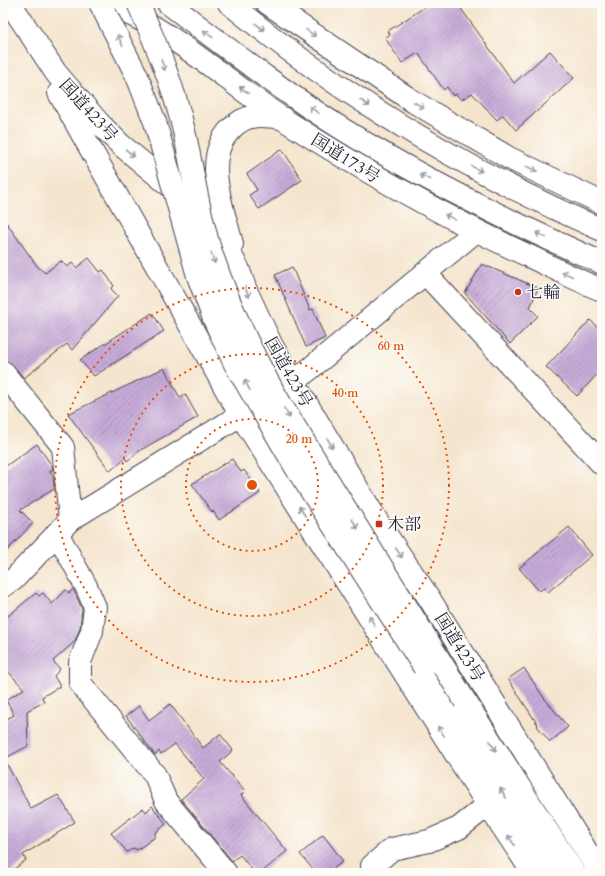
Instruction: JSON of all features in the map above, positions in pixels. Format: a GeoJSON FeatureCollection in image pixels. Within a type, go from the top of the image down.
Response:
{"type":"FeatureCollection","features":[{"type":"Feature","properties":{"kind":"main road","name":"国道423号"},"geometry":{"type":"LineString","coordinates":[[10,3],[56,73],[77,99],[121,145],[199,210],[216,227],[238,268],[245,288],[272,346],[379,524],[429,598],[600,873]]}},
{"type":"Feature","properties":{"kind":"main road","name":"国道423号"},"geometry":{"type":"LineString","coordinates":[[10,3],[240,414],[488,805],[533,873]]}},
{"type":"Feature","properties":{"kind":"main road"},"geometry":{"type":"LineString","coordinates":[[100,3],[137,76],[155,122],[198,276],[214,319],[235,364],[294,466],[424,667],[554,873]]}},
{"type":"Feature","properties":{"kind":"main road","name":"国道173号"},"geometry":{"type":"LineString","coordinates":[[104,3],[142,20],[173,39],[282,118],[379,179],[476,231],[602,290]]}},
{"type":"Feature","properties":{"kind":"main road"},"geometry":{"type":"LineString","coordinates":[[138,3],[155,41],[173,92],[184,130],[194,184],[210,248],[228,300],[252,353],[280,403],[574,873]]}},
{"type":"Feature","properties":{"kind":"main road"},"geometry":{"type":"LineString","coordinates":[[168,3],[279,86],[343,130],[480,206],[602,263]]}},
{"type":"Feature","properties":{"kind":"main road"},"geometry":{"type":"LineString","coordinates":[[228,3],[362,101],[431,145],[602,230]]}},
{"type":"Feature","properties":{"kind":"main road"},"geometry":{"type":"LineString","coordinates":[[267,3],[414,102],[509,158],[602,203]]}},
{"type":"Feature","properties":{"kind":"main road"},"geometry":{"type":"LineString","coordinates":[[238,268],[217,182],[216,165],[219,147],[225,134],[236,123],[248,117],[262,115],[282,118]]}},
{"type":"Feature","properties":{"kind":"main road"},"geometry":{"type":"LineString","coordinates":[[3,586],[12,580],[63,526],[240,414],[294,382],[476,231]]}},
{"type":"Feature","properties":{"kind":"main road"},"geometry":{"type":"LineString","coordinates":[[425,274],[602,464]]}},
{"type":"Feature","properties":{"kind":"main road"},"geometry":{"type":"LineString","coordinates":[[3,372],[63,447],[63,526],[95,607],[92,631],[80,662],[80,683],[155,775],[166,801],[226,873]]}},
{"type":"Feature","properties":{"kind":"main road"},"geometry":{"type":"LineString","coordinates":[[372,866],[392,849],[430,840],[459,828],[488,805]]}},
{"type":"Feature","properties":{"kind":"building"},"geometry":{"type":"Polygon","coordinates":[[[431,3],[457,3],[514,83],[550,51],[574,78],[516,130],[503,115],[497,120],[472,93],[461,100],[456,94],[453,96],[447,87],[444,90],[418,53],[402,63],[385,38],[390,34],[388,31],[431,3]]]}},
{"type":"Feature","properties":{"kind":"building"},"geometry":{"type":"Polygon","coordinates":[[[282,149],[302,180],[259,209],[249,195],[257,190],[247,174],[282,149]]]}},
{"type":"Feature","properties":{"kind":"building"},"geometry":{"type":"Polygon","coordinates":[[[3,218],[37,266],[45,273],[61,261],[67,267],[72,263],[76,268],[89,258],[100,272],[103,270],[114,286],[111,289],[118,296],[72,350],[67,344],[24,378],[12,364],[3,360],[3,218]]]}},
{"type":"Feature","properties":{"kind":"building"},"geometry":{"type":"Polygon","coordinates":[[[482,264],[538,288],[530,308],[538,316],[510,344],[465,293],[482,264]]]}},
{"type":"Feature","properties":{"kind":"building"},"geometry":{"type":"Polygon","coordinates":[[[292,267],[310,310],[313,309],[325,338],[306,347],[275,275],[292,267]]]}},
{"type":"Feature","properties":{"kind":"building"},"geometry":{"type":"Polygon","coordinates":[[[152,313],[164,331],[94,376],[80,360],[152,313]]]}},
{"type":"Feature","properties":{"kind":"building"},"geometry":{"type":"Polygon","coordinates":[[[590,320],[602,331],[602,369],[577,396],[546,367],[590,320]]]}},
{"type":"Feature","properties":{"kind":"building"},"geometry":{"type":"Polygon","coordinates":[[[164,368],[180,398],[185,394],[198,417],[139,451],[127,461],[125,458],[110,471],[68,414],[164,368]]]}},
{"type":"Feature","properties":{"kind":"building"},"geometry":{"type":"Polygon","coordinates":[[[37,444],[52,466],[53,469],[50,471],[53,476],[54,489],[20,510],[33,523],[3,555],[3,468],[37,444]]]}},
{"type":"Feature","properties":{"kind":"building"},"geometry":{"type":"Polygon","coordinates":[[[232,459],[241,472],[244,470],[260,493],[219,520],[192,484],[232,459]]]}},
{"type":"Feature","properties":{"kind":"building"},"geometry":{"type":"Polygon","coordinates":[[[569,527],[592,555],[548,592],[544,588],[539,591],[519,568],[569,527]]]}},
{"type":"Feature","properties":{"kind":"building"},"geometry":{"type":"Polygon","coordinates":[[[73,589],[82,609],[80,628],[75,641],[53,661],[60,669],[54,676],[60,686],[42,697],[44,702],[27,711],[28,746],[4,759],[31,809],[58,795],[75,822],[23,855],[26,860],[9,873],[3,873],[3,721],[14,715],[6,700],[24,689],[3,666],[3,620],[36,593],[39,596],[43,593],[52,604],[66,590],[69,593],[73,589]]]}},
{"type":"Feature","properties":{"kind":"building"},"geometry":{"type":"Polygon","coordinates":[[[524,668],[544,698],[568,727],[550,742],[537,726],[538,725],[508,679],[524,668]]]}},
{"type":"Feature","properties":{"kind":"building"},"geometry":{"type":"Polygon","coordinates":[[[170,704],[203,748],[220,734],[233,750],[220,762],[245,791],[241,795],[287,851],[261,873],[255,873],[240,855],[232,861],[181,799],[204,779],[175,744],[161,754],[159,751],[155,755],[126,716],[139,706],[149,720],[170,704]]]}},
{"type":"Feature","properties":{"kind":"building"},"geometry":{"type":"Polygon","coordinates":[[[152,806],[166,824],[155,833],[155,837],[137,850],[134,848],[127,852],[111,833],[143,808],[146,812],[152,806]]]}},
{"type":"Feature","properties":{"kind":"building"},"geometry":{"type":"Polygon","coordinates":[[[323,835],[343,861],[328,873],[316,873],[300,854],[323,835]]]}},
{"type":"Feature","properties":{"kind":"place","name":"七輪"},"geometry":{"type":"Point","coordinates":[518,292]}},
{"type":"Feature","properties":{"kind":"place","name":"木部"},"geometry":{"type":"Point","coordinates":[379,524]}}]}
